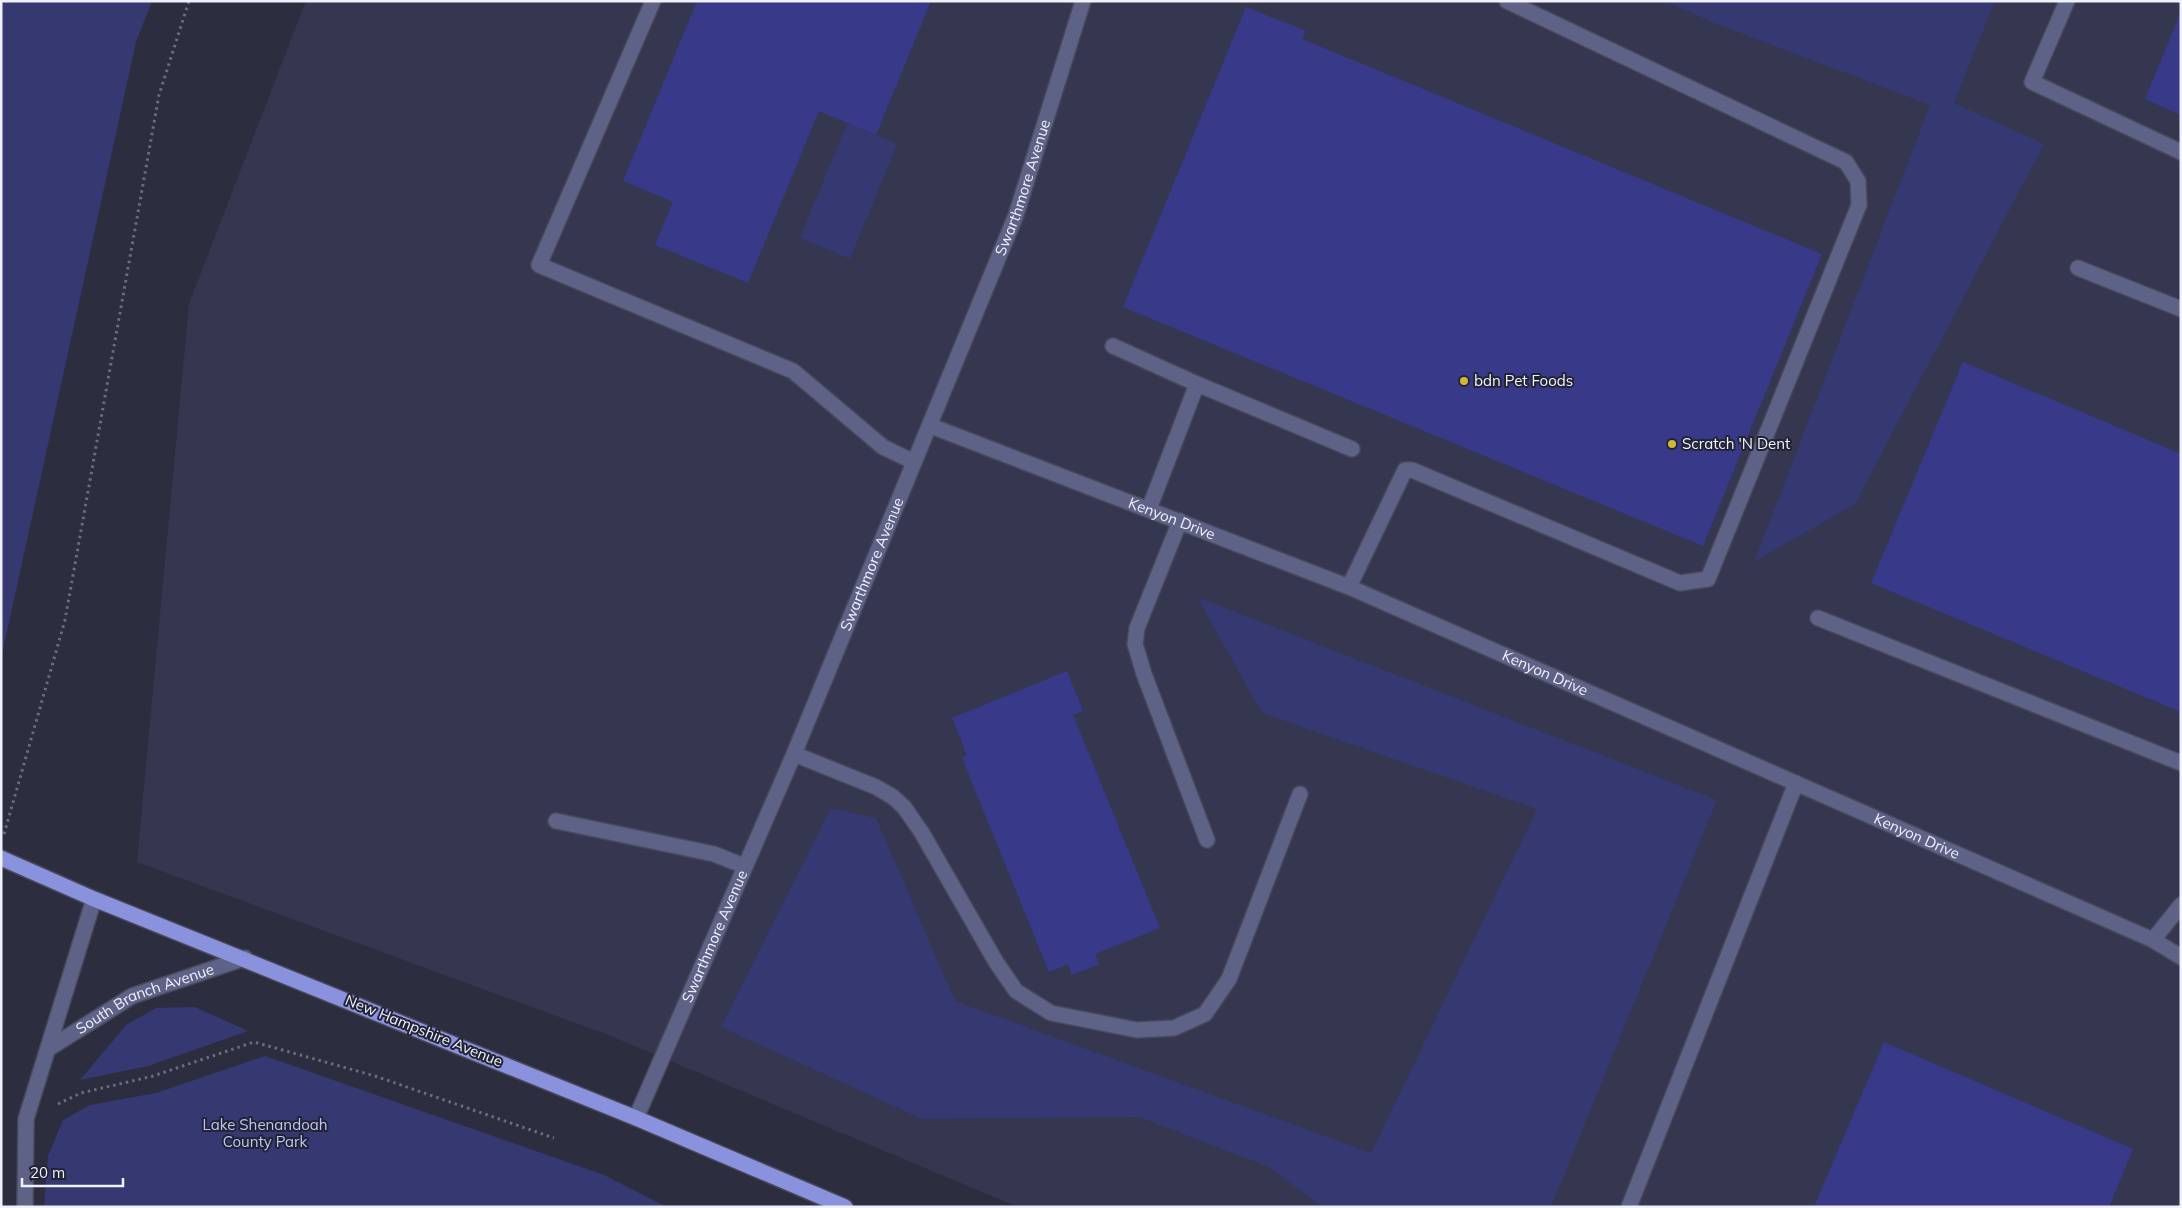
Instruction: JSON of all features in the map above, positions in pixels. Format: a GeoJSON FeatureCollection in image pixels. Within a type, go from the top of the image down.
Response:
{"type":"FeatureCollection","features":[{"type":"Feature","properties":{"kind":"main road","name":"New Hampshire Avenue"},"geometry":{"type":"LineString","coordinates":[[1,858],[94,899],[245,958],[636,1118],[845,1207]]}},
{"type":"Feature","properties":{"kind":"street"},"geometry":{"type":"LineString","coordinates":[[652,1],[539,266],[793,371],[883,447],[914,462]]}},
{"type":"Feature","properties":{"kind":"street","name":"Swarthmore Avenue"},"geometry":{"type":"LineString","coordinates":[[636,1118],[794,754],[914,462],[931,426],[1016,215],[1083,1]]}},
{"type":"Feature","properties":{"kind":"street"},"geometry":{"type":"LineString","coordinates":[[1349,587],[1405,470],[1412,470],[1680,583],[1708,579],[1859,205],[1858,181],[1846,162],[1507,1]]}},
{"type":"Feature","properties":{"kind":"street"},"geometry":{"type":"LineString","coordinates":[[2067,1],[2032,82],[2181,152]]}},
{"type":"Feature","properties":{"kind":"street"},"geometry":{"type":"LineString","coordinates":[[2078,268],[2181,309]]}},
{"type":"Feature","properties":{"kind":"street"},"geometry":{"type":"LineString","coordinates":[[1113,346],[1197,384],[1352,449]]}},
{"type":"Feature","properties":{"kind":"street"},"geometry":{"type":"LineString","coordinates":[[1149,509],[1197,384]]}},
{"type":"Feature","properties":{"kind":"street","name":"Kenyon Drive"},"geometry":{"type":"LineString","coordinates":[[931,426],[1349,587],[2153,940],[2181,957]]}},
{"type":"Feature","properties":{"kind":"street"},"geometry":{"type":"LineString","coordinates":[[1180,521],[1137,628],[1135,644],[1144,674],[1207,840]]}},
{"type":"Feature","properties":{"kind":"street"},"geometry":{"type":"LineString","coordinates":[[1818,618],[2181,763]]}},
{"type":"Feature","properties":{"kind":"street"},"geometry":{"type":"LineString","coordinates":[[794,754],[876,787],[893,797],[904,807],[922,832],[996,962],[1016,991],[1051,1013],[1137,1030],[1174,1028],[1205,1014],[1229,979],[1300,794]]}},
{"type":"Feature","properties":{"kind":"street"},"geometry":{"type":"LineString","coordinates":[[1629,1207],[1796,783]]}},
{"type":"Feature","properties":{"kind":"street"},"geometry":{"type":"LineString","coordinates":[[556,822],[714,854],[744,866]]}},
{"type":"Feature","properties":{"kind":"street","name":"South Branch Avenue"},"geometry":{"type":"LineString","coordinates":[[25,1207],[26,1119],[94,899]]}},
{"type":"Feature","properties":{"kind":"street"},"geometry":{"type":"LineString","coordinates":[[2153,940],[2181,905]]}},
{"type":"Feature","properties":{"kind":"street","name":"South Branch Avenue"},"geometry":{"type":"LineString","coordinates":[[48,1049],[132,996],[245,958]]}},
{"type":"Feature","properties":{"kind":"path"},"geometry":{"type":"LineString","coordinates":[[1,842],[66,620],[158,95],[189,1]]}},
{"type":"Feature","properties":{"kind":"path"},"geometry":{"type":"LineString","coordinates":[[26,1119],[81,1093],[153,1076],[254,1042],[375,1076],[554,1138]]}},
{"type":"Feature","properties":{"kind":"shaded area"},"geometry":{"type":"Polygon","coordinates":[[[306,1],[2181,1],[2181,1207],[1018,1207],[611,1036],[137,862],[189,304],[306,1]]]}},
{"type":"Feature","properties":{"kind":"green space"},"geometry":{"type":"Polygon","coordinates":[[[1,1],[152,1],[136,42],[1,659],[1,1]]]}},
{"type":"Feature","properties":{"kind":"green space"},"geometry":{"type":"Polygon","coordinates":[[[1665,1],[1995,1],[1954,103],[2044,144],[1855,504],[1754,562],[1930,105],[1714,23],[1665,1]]]}},
{"type":"Feature","properties":{"kind":"green space"},"geometry":{"type":"Polygon","coordinates":[[[847,123],[897,144],[850,259],[800,238],[847,123]]]}},
{"type":"Feature","properties":{"kind":"green space"},"geometry":{"type":"Polygon","coordinates":[[[1197,597],[1717,800],[1551,1207],[1322,1207],[1269,1167],[1139,1117],[922,1119],[721,1027],[831,808],[876,818],[955,1001],[1371,1153],[1537,809],[1262,713],[1197,597]]]}},
{"type":"Feature","properties":{"kind":"green space"},"geometry":{"type":"Polygon","coordinates":[[[195,1007],[248,1031],[148,1066],[80,1080],[126,1025],[156,1008],[195,1007]]]}},
{"type":"Feature","properties":{"kind":"green space","name":"Lake Shenandoah County Park"},"geometry":{"type":"Polygon","coordinates":[[[265,1056],[604,1175],[667,1207],[44,1207],[48,1156],[63,1120],[90,1105],[156,1093],[265,1056]]]}},
{"type":"Feature","properties":{"kind":"building"},"geometry":{"type":"Polygon","coordinates":[[[697,1],[931,1],[876,135],[819,111],[748,283],[655,245],[673,202],[623,181],[697,1]]]}},
{"type":"Feature","properties":{"kind":"building"},"geometry":{"type":"Polygon","coordinates":[[[1246,7],[1306,31],[1302,39],[1822,254],[1703,546],[1123,307],[1246,7]]]}},
{"type":"Feature","properties":{"kind":"building"},"geometry":{"type":"Polygon","coordinates":[[[2181,12],[2181,115],[2145,99],[2181,12]]]}},
{"type":"Feature","properties":{"kind":"building"},"geometry":{"type":"Polygon","coordinates":[[[1963,362],[2181,454],[2181,712],[1871,583],[1963,362]]]}},
{"type":"Feature","properties":{"kind":"building"},"geometry":{"type":"Polygon","coordinates":[[[1067,671],[1083,711],[1073,715],[1160,928],[1095,954],[1099,964],[1072,975],[1068,964],[1049,972],[962,758],[967,755],[952,718],[1067,671]]]}},
{"type":"Feature","properties":{"kind":"building"},"geometry":{"type":"Polygon","coordinates":[[[1884,1042],[2133,1149],[2109,1207],[1814,1207],[1884,1042]]]}},
{"type":"Feature","properties":{"kind":"place","name":"bdn Pet Foods"},"geometry":{"type":"Point","coordinates":[1464,381]}},
{"type":"Feature","properties":{"kind":"place","name":"Scratch 'N Dent"},"geometry":{"type":"Point","coordinates":[1672,444]}}]}
